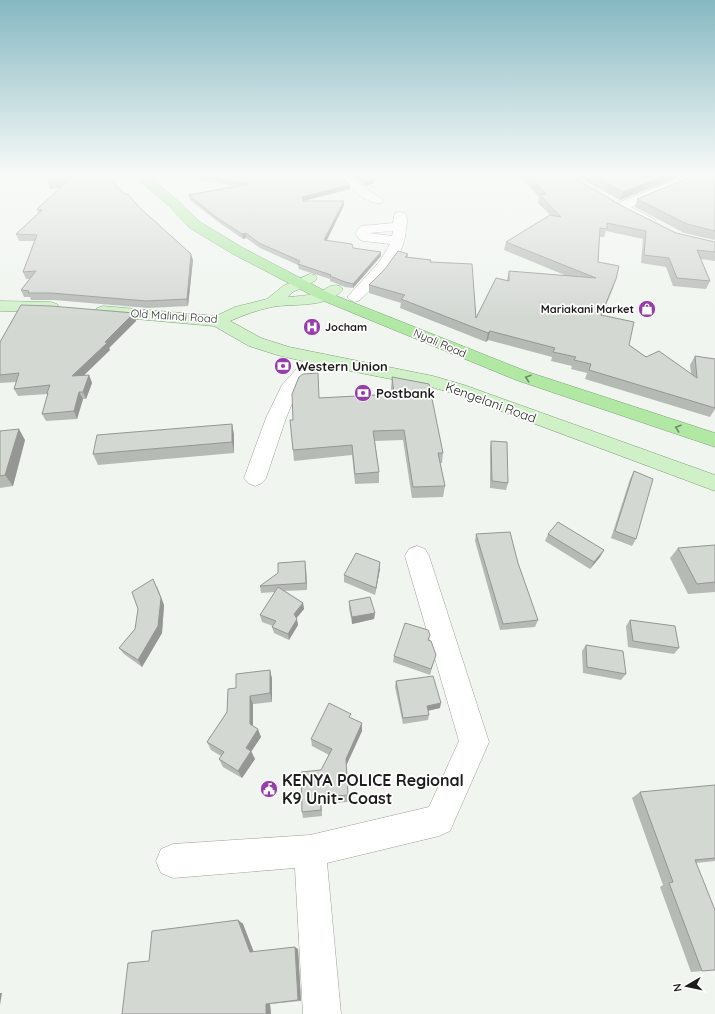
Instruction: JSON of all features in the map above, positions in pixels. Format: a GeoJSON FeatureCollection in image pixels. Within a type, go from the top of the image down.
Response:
{"type":"FeatureCollection","features":[{"type":"Feature","properties":{"kind":"highway","name":"Nyali Road"},"geometry":{"type":"LineString","coordinates":[[193,223],[238,251],[329,292],[375,316],[445,346],[522,376],[715,440]]}},
{"type":"Feature","properties":{"kind":"highway","name":"Nyali Road"},"geometry":{"type":"LineString","coordinates":[[329,292],[355,297],[470,345],[585,385],[629,397],[715,426]]}},
{"type":"Feature","properties":{"kind":"main road","name":"Old Malindi Road"},"geometry":{"type":"LineString","coordinates":[[273,302],[279,296],[304,281]]}},
{"type":"Feature","properties":{"kind":"main road","name":"Old Malindi Road"},"geometry":{"type":"LineString","coordinates":[[91,310],[218,321],[241,310],[273,302],[295,302],[329,292]]}},
{"type":"Feature","properties":{"kind":"main road"},"geometry":{"type":"LineString","coordinates":[[0,306],[69,308]]}},
{"type":"Feature","properties":{"kind":"main road","name":"Kengelani Road"},"geometry":{"type":"LineString","coordinates":[[218,321],[255,342],[315,359],[384,371],[458,389],[715,483]]}},
{"type":"Feature","properties":{"kind":"street"},"geometry":{"type":"LineString","coordinates":[[651,223],[658,227]]}},
{"type":"Feature","properties":{"kind":"street"},"geometry":{"type":"LineString","coordinates":[[355,297],[381,270],[399,228]]}},
{"type":"Feature","properties":{"kind":"street"},"geometry":{"type":"LineString","coordinates":[[255,478],[276,418],[291,385],[315,359]]}},
{"type":"Feature","properties":{"kind":"street"},"geometry":{"type":"LineString","coordinates":[[173,861],[310,851],[439,820],[474,742],[417,556]]}},
{"type":"Feature","properties":{"kind":"street"},"geometry":{"type":"LineString","coordinates":[[310,851],[322,1014]]}},
{"type":"Feature","properties":{"kind":"building"},"geometry":{"type":"Polygon","coordinates":[[[28,223],[157,223],[191,254],[187,299],[146,301],[51,293],[28,293],[29,291],[21,290],[36,271],[23,272],[37,235],[16,234],[28,223]]]}},
{"type":"Feature","properties":{"kind":"building"},"geometry":{"type":"Polygon","coordinates":[[[226,223],[333,223],[324,240],[352,244],[353,248],[381,252],[353,284],[298,264],[300,261],[259,243],[246,233],[242,234],[226,223]]]}},
{"type":"Feature","properties":{"kind":"building"},"geometry":{"type":"Polygon","coordinates":[[[536,223],[607,223],[607,229],[600,228],[598,262],[619,266],[616,279],[601,315],[634,322],[629,345],[646,357],[659,351],[697,378],[695,356],[715,359],[715,408],[589,370],[591,364],[574,360],[576,357],[553,352],[555,348],[490,331],[488,333],[401,299],[405,295],[369,285],[385,269],[398,251],[408,254],[405,257],[431,260],[430,262],[472,264],[476,318],[496,278],[509,281],[509,271],[596,278],[506,242],[536,223]]]}},
{"type":"Feature","properties":{"kind":"building"},"geometry":{"type":"Polygon","coordinates":[[[609,223],[657,223],[676,233],[715,242],[715,252],[697,250],[710,281],[677,278],[669,258],[644,255],[646,231],[609,223]]]}},
{"type":"Feature","properties":{"kind":"building"},"geometry":{"type":"Polygon","coordinates":[[[686,223],[715,223],[715,231],[686,223]]]}},
{"type":"Feature","properties":{"kind":"building"},"geometry":{"type":"Polygon","coordinates":[[[21,305],[134,313],[105,342],[107,343],[72,376],[89,375],[83,392],[79,392],[74,411],[42,414],[50,385],[14,389],[19,373],[0,375],[0,342],[21,305]]]}},
{"type":"Feature","properties":{"kind":"building"},"geometry":{"type":"Polygon","coordinates":[[[318,373],[319,398],[394,394],[392,377],[429,384],[443,453],[438,453],[445,486],[413,487],[404,430],[373,431],[379,472],[355,474],[352,445],[293,450],[290,420],[293,420],[292,394],[299,377],[303,374],[318,373]]]}},
{"type":"Feature","properties":{"kind":"building"},"geometry":{"type":"Polygon","coordinates":[[[232,424],[232,442],[93,454],[97,435],[232,424]]]}},
{"type":"Feature","properties":{"kind":"building"},"geometry":{"type":"Polygon","coordinates":[[[19,429],[5,475],[0,476],[0,431],[19,429]]]}},
{"type":"Feature","properties":{"kind":"building"},"geometry":{"type":"Polygon","coordinates":[[[491,441],[507,442],[508,483],[492,481],[491,441]]]}},
{"type":"Feature","properties":{"kind":"building"},"geometry":{"type":"Polygon","coordinates":[[[634,471],[653,479],[636,539],[615,531],[634,471]]]}},
{"type":"Feature","properties":{"kind":"building"},"geometry":{"type":"Polygon","coordinates":[[[558,522],[604,550],[594,562],[548,534],[558,522]]]}},
{"type":"Feature","properties":{"kind":"building"},"geometry":{"type":"Polygon","coordinates":[[[510,532],[518,563],[538,620],[503,624],[476,534],[510,532]]]}},
{"type":"Feature","properties":{"kind":"building"},"geometry":{"type":"Polygon","coordinates":[[[715,545],[715,582],[697,584],[678,548],[715,545]]]}},
{"type":"Feature","properties":{"kind":"building"},"geometry":{"type":"Polygon","coordinates":[[[356,553],[380,562],[376,588],[344,575],[356,553]]]}},
{"type":"Feature","properties":{"kind":"building"},"geometry":{"type":"Polygon","coordinates":[[[305,561],[306,583],[260,586],[278,573],[278,563],[305,561]]]}},
{"type":"Feature","properties":{"kind":"building"},"geometry":{"type":"Polygon","coordinates":[[[153,579],[161,598],[158,626],[138,660],[119,648],[135,629],[138,609],[132,592],[153,579]]]}},
{"type":"Feature","properties":{"kind":"building"},"geometry":{"type":"Polygon","coordinates":[[[278,587],[303,603],[294,614],[297,619],[288,634],[272,627],[276,621],[260,615],[278,587]]]}},
{"type":"Feature","properties":{"kind":"building"},"geometry":{"type":"Polygon","coordinates":[[[370,597],[375,613],[352,617],[349,601],[370,597]]]}},
{"type":"Feature","properties":{"kind":"building"},"geometry":{"type":"Polygon","coordinates":[[[630,620],[675,626],[679,648],[633,641],[630,620]]]}},
{"type":"Feature","properties":{"kind":"building"},"geometry":{"type":"Polygon","coordinates":[[[405,623],[428,630],[430,635],[428,640],[431,641],[436,655],[431,669],[394,656],[405,623]]]}},
{"type":"Feature","properties":{"kind":"building"},"geometry":{"type":"Polygon","coordinates":[[[586,645],[623,651],[626,674],[587,667],[586,645]]]}},
{"type":"Feature","properties":{"kind":"building"},"geometry":{"type":"Polygon","coordinates":[[[270,670],[270,693],[250,696],[250,724],[258,729],[246,748],[251,751],[238,771],[219,759],[224,752],[207,742],[227,712],[228,689],[236,688],[236,674],[270,670]]]}},
{"type":"Feature","properties":{"kind":"building"},"geometry":{"type":"Polygon","coordinates":[[[433,676],[441,703],[427,706],[429,715],[403,718],[396,681],[433,676]]]}},
{"type":"Feature","properties":{"kind":"building"},"geometry":{"type":"Polygon","coordinates":[[[329,703],[351,714],[349,717],[362,723],[346,759],[348,795],[320,797],[321,810],[302,812],[301,772],[321,770],[332,749],[311,739],[329,703]]]}},
{"type":"Feature","properties":{"kind":"building"},"geometry":{"type":"Polygon","coordinates":[[[715,785],[715,858],[695,860],[715,910],[715,970],[702,971],[669,883],[673,882],[640,792],[715,785]]]}},
{"type":"Feature","properties":{"kind":"building"},"geometry":{"type":"Polygon","coordinates":[[[238,920],[250,952],[295,947],[298,1000],[266,1004],[266,1014],[122,1014],[128,963],[149,961],[152,931],[238,920]]]}},
{"type":"Feature","properties":{"kind":"place","name":"Mariakani Market"},"geometry":{"type":"Point","coordinates":[647,309]}},
{"type":"Feature","properties":{"kind":"place","name":"Jocham"},"geometry":{"type":"Point","coordinates":[312,327]}},
{"type":"Feature","properties":{"kind":"place","name":"Western Union"},"geometry":{"type":"Point","coordinates":[283,366]}},
{"type":"Feature","properties":{"kind":"place","name":"Postbank"},"geometry":{"type":"Point","coordinates":[363,393]}},
{"type":"Feature","properties":{"kind":"place","name":"KENYA POLICE Regional K9 Unit- Coast"},"geometry":{"type":"Point","coordinates":[269,789]}}]}
